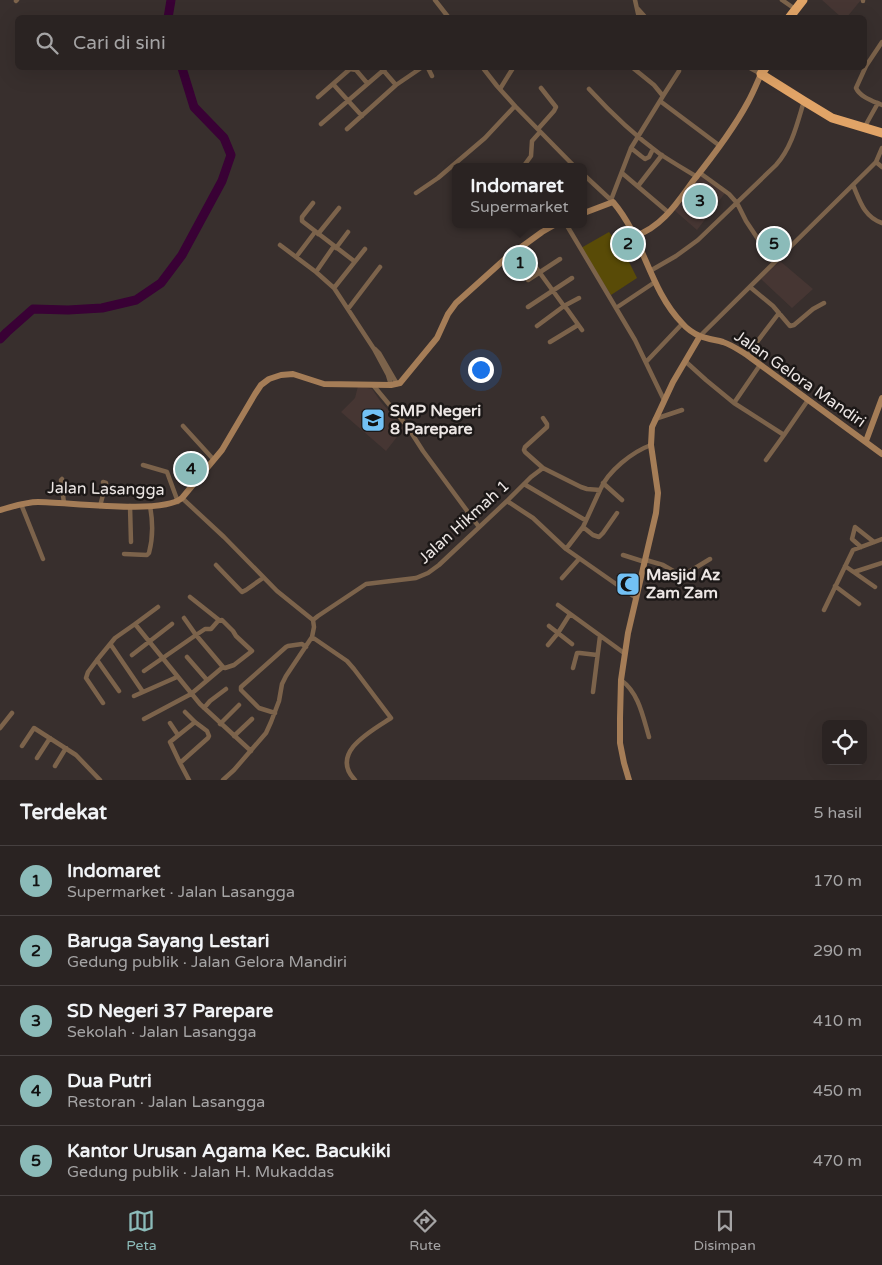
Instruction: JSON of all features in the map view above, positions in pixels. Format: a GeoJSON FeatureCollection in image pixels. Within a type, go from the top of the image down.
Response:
{"type":"FeatureCollection","features":[{"type":"Feature","properties":{"kind":"highway"},"geometry":{"type":"LineString","coordinates":[[791,15],[803,0]]}},
{"type":"Feature","properties":{"kind":"highway"},"geometry":{"type":"LineString","coordinates":[[771,70],[774,81]]}},
{"type":"Feature","properties":{"kind":"highway"},"geometry":{"type":"LineString","coordinates":[[763,71],[804,102],[832,118],[881,131]]}},
{"type":"Feature","properties":{"kind":"street"},"geometry":{"type":"LineString","coordinates":[[435,0],[446,15]]}},
{"type":"Feature","properties":{"kind":"street"},"geometry":{"type":"LineString","coordinates":[[635,0],[639,15]]}},
{"type":"Feature","properties":{"kind":"street"},"geometry":{"type":"LineString","coordinates":[[782,0],[795,9]]}},
{"type":"Feature","properties":{"kind":"street"},"geometry":{"type":"LineString","coordinates":[[638,8],[644,15]]}},
{"type":"Feature","properties":{"kind":"street"},"geometry":{"type":"LineString","coordinates":[[867,64],[882,42]]}},
{"type":"Feature","properties":{"kind":"street"},"geometry":{"type":"LineString","coordinates":[[318,97],[350,70]]}},
{"type":"Feature","properties":{"kind":"street"},"geometry":{"type":"LineString","coordinates":[[356,70],[367,83]]}},
{"type":"Feature","properties":{"kind":"street"},"geometry":{"type":"LineString","coordinates":[[321,124],[383,70]]}},
{"type":"Feature","properties":{"kind":"street"},"geometry":{"type":"LineString","coordinates":[[385,70],[396,86]]}},
{"type":"Feature","properties":{"kind":"street"},"geometry":{"type":"LineString","coordinates":[[347,130],[396,86],[418,70]]}},
{"type":"Feature","properties":{"kind":"street"},"geometry":{"type":"LineString","coordinates":[[429,70],[432,76]]}},
{"type":"Feature","properties":{"kind":"street"},"geometry":{"type":"LineString","coordinates":[[485,70],[515,106],[571,163]]}},
{"type":"Feature","properties":{"kind":"street"},"geometry":{"type":"LineString","coordinates":[[500,89],[512,70]]}},
{"type":"Feature","properties":{"kind":"street"},"geometry":{"type":"LineString","coordinates":[[635,70],[654,85],[663,96]]}},
{"type":"Feature","properties":{"kind":"street"},"geometry":{"type":"LineString","coordinates":[[864,70],[856,88],[866,98],[880,104],[864,128]]}},
{"type":"Feature","properties":{"kind":"street"},"geometry":{"type":"LineString","coordinates":[[587,212],[612,201],[637,136],[679,71]]}},
{"type":"Feature","properties":{"kind":"street"},"geometry":{"type":"LineString","coordinates":[[635,236],[654,227],[669,213],[720,146],[748,101],[763,71]]}},
{"type":"Feature","properties":{"kind":"street"},"geometry":{"type":"LineString","coordinates":[[333,84],[362,116]]}},
{"type":"Feature","properties":{"kind":"street"},"geometry":{"type":"LineString","coordinates":[[526,163],[532,156],[532,141],[556,107],[541,88]]}},
{"type":"Feature","properties":{"kind":"street"},"geometry":{"type":"LineString","coordinates":[[589,89],[637,136],[662,155],[722,188],[736,203],[757,237],[776,261]]}},
{"type":"Feature","properties":{"kind":"street"},"geometry":{"type":"LineString","coordinates":[[660,101],[720,146]]}},
{"type":"Feature","properties":{"kind":"street"},"geometry":{"type":"LineString","coordinates":[[650,271],[676,256],[698,240],[768,174],[783,157],[790,144],[804,102]]}},
{"type":"Feature","properties":{"kind":"street"},"geometry":{"type":"LineString","coordinates":[[456,163],[485,138],[515,106]]}},
{"type":"Feature","properties":{"kind":"street"},"geometry":{"type":"LineString","coordinates":[[631,148],[645,159],[649,157],[654,149]]}},
{"type":"Feature","properties":{"kind":"street"},"geometry":{"type":"LineString","coordinates":[[629,780],[620,743],[621,680],[628,633],[658,502],[651,444],[652,428],[655,419],[685,360],[700,336],[876,162],[882,148]]}},
{"type":"Feature","properties":{"kind":"street"},"geometry":{"type":"LineString","coordinates":[[638,186],[662,155]]}},
{"type":"Feature","properties":{"kind":"street"},"geometry":{"type":"LineString","coordinates":[[876,162],[882,167]]}},
{"type":"Feature","properties":{"kind":"street"},"geometry":{"type":"LineString","coordinates":[[416,193],[452,166]]}},
{"type":"Feature","properties":{"kind":"street"},"geometry":{"type":"LineString","coordinates":[[622,173],[669,213]]}},
{"type":"Feature","properties":{"kind":"street"},"geometry":{"type":"LineString","coordinates":[[587,178],[612,201]]}},
{"type":"Feature","properties":{"kind":"street"},"geometry":{"type":"LineString","coordinates":[[853,185],[867,214],[882,223]]}},
{"type":"Feature","properties":{"kind":"street","name":"Jalan Gelora Mandiri"},"geometry":{"type":"LineString","coordinates":[[612,201],[625,218],[635,236],[655,282],[669,308],[682,324],[700,336],[732,346],[747,355],[882,454]]}},
{"type":"Feature","properties":{"kind":"street"},"geometry":{"type":"LineString","coordinates":[[312,203],[301,219],[303,223],[354,262]]}},
{"type":"Feature","properties":{"kind":"street"},"geometry":{"type":"LineString","coordinates":[[296,257],[339,208]]}},
{"type":"Feature","properties":{"kind":"street"},"geometry":{"type":"LineString","coordinates":[[280,244],[334,288],[379,353],[394,384],[403,381],[434,341],[456,303],[521,247],[549,228]]}},
{"type":"Feature","properties":{"kind":"street"},"geometry":{"type":"LineString","coordinates":[[568,228],[635,340],[664,400]]}},
{"type":"Feature","properties":{"kind":"street"},"geometry":{"type":"LineString","coordinates":[[316,272],[348,232]]}},
{"type":"Feature","properties":{"kind":"street"},"geometry":{"type":"LineString","coordinates":[[521,247],[582,330]]}},
{"type":"Feature","properties":{"kind":"street"},"geometry":{"type":"LineString","coordinates":[[334,288],[365,249]]}},
{"type":"Feature","properties":{"kind":"street"},"geometry":{"type":"LineString","coordinates":[[528,280],[560,259]]}},
{"type":"Feature","properties":{"kind":"street"},"geometry":{"type":"LineString","coordinates":[[348,309],[380,267]]}},
{"type":"Feature","properties":{"kind":"street"},"geometry":{"type":"LineString","coordinates":[[528,307],[572,278]]}},
{"type":"Feature","properties":{"kind":"street"},"geometry":{"type":"LineString","coordinates":[[616,308],[655,282]]}},
{"type":"Feature","properties":{"kind":"street"},"geometry":{"type":"LineString","coordinates":[[750,287],[779,313],[788,325],[792,326],[824,303]]}},
{"type":"Feature","properties":{"kind":"street"},"geometry":{"type":"LineString","coordinates":[[538,326],[564,306],[579,298]]}},
{"type":"Feature","properties":{"kind":"street"},"geometry":{"type":"LineString","coordinates":[[747,355],[779,313]]}},
{"type":"Feature","properties":{"kind":"street"},"geometry":{"type":"LineString","coordinates":[[646,362],[682,324]]}},
{"type":"Feature","properties":{"kind":"street"},"geometry":{"type":"LineString","coordinates":[[550,342],[578,325]]}},
{"type":"Feature","properties":{"kind":"street"},"geometry":{"type":"LineString","coordinates":[[685,360],[734,403],[784,435]]}},
{"type":"Feature","properties":{"kind":"street"},"geometry":{"type":"LineString","coordinates":[[734,403],[760,365]]}},
{"type":"Feature","properties":{"kind":"street","name":"Jalan Lasangga"},"geometry":{"type":"LineString","coordinates":[[0,510],[21,504],[39,502],[100,506],[163,506],[180,500],[214,460],[227,442],[259,387],[269,379],[293,374],[324,384],[394,384]]}},
{"type":"Feature","properties":{"kind":"street"},"geometry":{"type":"LineString","coordinates":[[373,385],[407,426],[479,527]]}},
{"type":"Feature","properties":{"kind":"street"},"geometry":{"type":"LineString","coordinates":[[866,441],[882,398]]}},
{"type":"Feature","properties":{"kind":"street"},"geometry":{"type":"LineString","coordinates":[[766,460],[808,400]]}},
{"type":"Feature","properties":{"kind":"street"},"geometry":{"type":"LineString","coordinates":[[655,419],[682,410]]}},
{"type":"Feature","properties":{"kind":"street"},"geometry":{"type":"LineString","coordinates":[[543,418],[547,427],[525,447],[525,452],[543,468],[587,489],[600,490]]}},
{"type":"Feature","properties":{"kind":"street"},"geometry":{"type":"LineString","coordinates":[[182,426],[214,460]]}},
{"type":"Feature","properties":{"kind":"street"},"geometry":{"type":"LineString","coordinates":[[566,549],[583,527],[603,484],[612,472],[635,452],[651,444]]}},
{"type":"Feature","properties":{"kind":"street"},"geometry":{"type":"LineString","coordinates":[[143,465],[167,472],[180,500],[224,537],[277,591],[313,620],[312,637],[282,684],[279,701],[266,733],[223,780]]}},
{"type":"Feature","properties":{"kind":"street","name":"Jalan Hikmah 1"},"geometry":{"type":"LineString","coordinates":[[313,620],[366,584],[416,578],[428,573],[439,565],[543,468]]}},
{"type":"Feature","properties":{"kind":"street"},"geometry":{"type":"LineString","coordinates":[[62,479],[64,503]]}},
{"type":"Feature","properties":{"kind":"street"},"geometry":{"type":"LineString","coordinates":[[100,506],[106,484],[106,482],[103,482]]}},
{"type":"Feature","properties":{"kind":"street"},"geometry":{"type":"LineString","coordinates":[[524,484],[585,520]]}},
{"type":"Feature","properties":{"kind":"street"},"geometry":{"type":"LineString","coordinates":[[603,484],[622,500]]}},
{"type":"Feature","properties":{"kind":"street"},"geometry":{"type":"LineString","coordinates":[[507,501],[533,518],[579,559],[636,598]]}},
{"type":"Feature","properties":{"kind":"street"},"geometry":{"type":"LineString","coordinates":[[21,504],[43,560]]}},
{"type":"Feature","properties":{"kind":"street"},"geometry":{"type":"LineString","coordinates":[[130,506],[131,542]]}},
{"type":"Feature","properties":{"kind":"street"},"geometry":{"type":"LineString","coordinates":[[124,554],[147,555],[149,553],[152,532],[150,506]]}},
{"type":"Feature","properties":{"kind":"street"},"geometry":{"type":"LineString","coordinates":[[583,527],[599,537],[604,533],[617,513]]}},
{"type":"Feature","properties":{"kind":"street"},"geometry":{"type":"LineString","coordinates":[[861,547],[852,539],[854,527],[874,542]]}},
{"type":"Feature","properties":{"kind":"street"},"geometry":{"type":"LineString","coordinates":[[824,610],[853,550],[882,539]]}},
{"type":"Feature","properties":{"kind":"street"},"geometry":{"type":"LineString","coordinates":[[623,556],[663,565],[682,576],[710,559]]}},
{"type":"Feature","properties":{"kind":"street"},"geometry":{"type":"LineString","coordinates":[[562,578],[579,559]]}},
{"type":"Feature","properties":{"kind":"street"},"geometry":{"type":"LineString","coordinates":[[854,572],[882,563]]}},
{"type":"Feature","properties":{"kind":"street"},"geometry":{"type":"LineString","coordinates":[[216,566],[242,592],[263,578]]}},
{"type":"Feature","properties":{"kind":"street"},"geometry":{"type":"LineString","coordinates":[[845,566],[874,586]]}},
{"type":"Feature","properties":{"kind":"street"},"geometry":{"type":"LineString","coordinates":[[835,586],[859,604]]}},
{"type":"Feature","properties":{"kind":"street"},"geometry":{"type":"LineString","coordinates":[[144,719],[191,694],[223,667],[230,667],[252,651],[222,620],[219,620],[190,597]]}},
{"type":"Feature","properties":{"kind":"street"},"geometry":{"type":"LineString","coordinates":[[558,605],[624,653]]}},
{"type":"Feature","properties":{"kind":"street"},"geometry":{"type":"LineString","coordinates":[[102,703],[86,678],[88,672],[115,638],[158,607]]}},
{"type":"Feature","properties":{"kind":"street"},"geometry":{"type":"LineString","coordinates":[[548,645],[570,614]]}},
{"type":"Feature","properties":{"kind":"street"},"geometry":{"type":"LineString","coordinates":[[184,618],[223,667]]}},
{"type":"Feature","properties":{"kind":"street"},"geometry":{"type":"LineString","coordinates":[[144,671],[205,629],[211,629],[219,620]]}},
{"type":"Feature","properties":{"kind":"street"},"geometry":{"type":"LineString","coordinates":[[135,624],[191,694],[250,751]]}},
{"type":"Feature","properties":{"kind":"street"},"geometry":{"type":"LineString","coordinates":[[132,655],[172,624]]}},
{"type":"Feature","properties":{"kind":"street"},"geometry":{"type":"LineString","coordinates":[[549,626],[572,644]]}},
{"type":"Feature","properties":{"kind":"street"},"geometry":{"type":"LineString","coordinates":[[593,692],[600,636]]}},
{"type":"Feature","properties":{"kind":"street"},"geometry":{"type":"LineString","coordinates":[[312,637],[347,661],[391,718],[360,738],[350,751],[347,766],[348,771],[355,780]]}},
{"type":"Feature","properties":{"kind":"street"},"geometry":{"type":"LineString","coordinates":[[111,644],[143,692]]}},
{"type":"Feature","properties":{"kind":"street"},"geometry":{"type":"LineString","coordinates":[[275,713],[259,708],[241,690],[241,687],[286,647],[302,644],[306,647]]}},
{"type":"Feature","properties":{"kind":"street"},"geometry":{"type":"LineString","coordinates":[[573,668],[577,653],[597,655]]}},
{"type":"Feature","properties":{"kind":"street"},"geometry":{"type":"LineString","coordinates":[[187,657],[207,680]]}},
{"type":"Feature","properties":{"kind":"street"},"geometry":{"type":"LineString","coordinates":[[97,660],[119,691]]}},
{"type":"Feature","properties":{"kind":"street"},"geometry":{"type":"LineString","coordinates":[[134,696],[177,677]]}},
{"type":"Feature","properties":{"kind":"street"},"geometry":{"type":"LineString","coordinates":[[621,680],[632,690],[638,702],[649,737]]}},
{"type":"Feature","properties":{"kind":"street"},"geometry":{"type":"LineString","coordinates":[[204,708],[226,689]]}},
{"type":"Feature","properties":{"kind":"street"},"geometry":{"type":"LineString","coordinates":[[220,724],[239,705]]}},
{"type":"Feature","properties":{"kind":"street"},"geometry":{"type":"LineString","coordinates":[[180,763],[209,736],[207,731],[185,712]]}},
{"type":"Feature","properties":{"kind":"street"},"geometry":{"type":"LineString","coordinates":[[0,728],[12,714]]}},
{"type":"Feature","properties":{"kind":"street"},"geometry":{"type":"LineString","coordinates":[[234,736],[252,719]]}},
{"type":"Feature","properties":{"kind":"street"},"geometry":{"type":"LineString","coordinates":[[189,780],[170,743],[171,740],[195,722]]}},
{"type":"Feature","properties":{"kind":"street"},"geometry":{"type":"LineString","coordinates":[[170,723],[178,735]]}},
{"type":"Feature","properties":{"kind":"street"},"geometry":{"type":"LineString","coordinates":[[22,746],[34,728],[76,755],[100,780]]}},
{"type":"Feature","properties":{"kind":"street"},"geometry":{"type":"LineString","coordinates":[[37,758],[50,738]]}},
{"type":"Feature","properties":{"kind":"street"},"geometry":{"type":"LineString","coordinates":[[55,766],[66,748]]}},
{"type":"Feature","properties":{"kind":"shaded area"},"geometry":{"type":"Polygon","coordinates":[[[822,0],[861,0],[849,15],[839,15],[822,0]]]}},
{"type":"Feature","properties":{"kind":"shaded area"},"geometry":{"type":"Polygon","coordinates":[[[701,174],[725,193],[697,230],[674,210],[701,174]]]}},
{"type":"Feature","properties":{"kind":"shaded area"},"geometry":{"type":"Polygon","coordinates":[[[699,186],[714,196],[697,217],[684,206],[699,186]]]}},
{"type":"Feature","properties":{"kind":"shaded area"},"geometry":{"type":"Polygon","coordinates":[[[609,232],[624,252],[637,278],[611,295],[581,248],[609,232]]]}},
{"type":"Feature","properties":{"kind":"shaded area"},"geometry":{"type":"Polygon","coordinates":[[[780,261],[813,289],[792,308],[761,279],[780,261]]]}},
{"type":"Feature","properties":{"kind":"shaded area","name":"SMP Negeri 8 Parepare"},"geometry":{"type":"Polygon","coordinates":[[[358,386],[372,389],[404,428],[386,451],[341,412],[355,398],[358,386]]]}},
{"type":"Feature","properties":{"kind":"waterway"},"geometry":{"type":"LineString","coordinates":[[168,15],[171,0]]}},
{"type":"Feature","properties":{"kind":"waterway"},"geometry":{"type":"LineString","coordinates":[[0,339],[33,309],[68,310],[102,308],[136,300],[161,283],[182,255],[222,181],[231,155],[224,138],[194,107],[183,70]]}},
{"type":"Feature","properties":{"kind":"place","name":"SD Negeri 37 Parepare"},"geometry":{"type":"Point","coordinates":[700,201]}},
{"type":"Feature","properties":{"kind":"place","name":"Baruga Sayang Lestari"},"geometry":{"type":"Point","coordinates":[628,244]}},
{"type":"Feature","properties":{"kind":"place","name":"Kantor Urusan Agama Kec. Bacukiki"},"geometry":{"type":"Point","coordinates":[774,244]}},
{"type":"Feature","properties":{"kind":"place","name":"Indomaret"},"geometry":{"type":"Point","coordinates":[520,263]}},
{"type":"Feature","properties":{"kind":"place","name":"SMP Negeri 8 Parepare"},"geometry":{"type":"Point","coordinates":[373,420]}},
{"type":"Feature","properties":{"kind":"place","name":"Dua Putri"},"geometry":{"type":"Point","coordinates":[191,469]}},
{"type":"Feature","properties":{"kind":"place","name":"Masjid Az Zam Zam"},"geometry":{"type":"Point","coordinates":[628,584]}}]}
